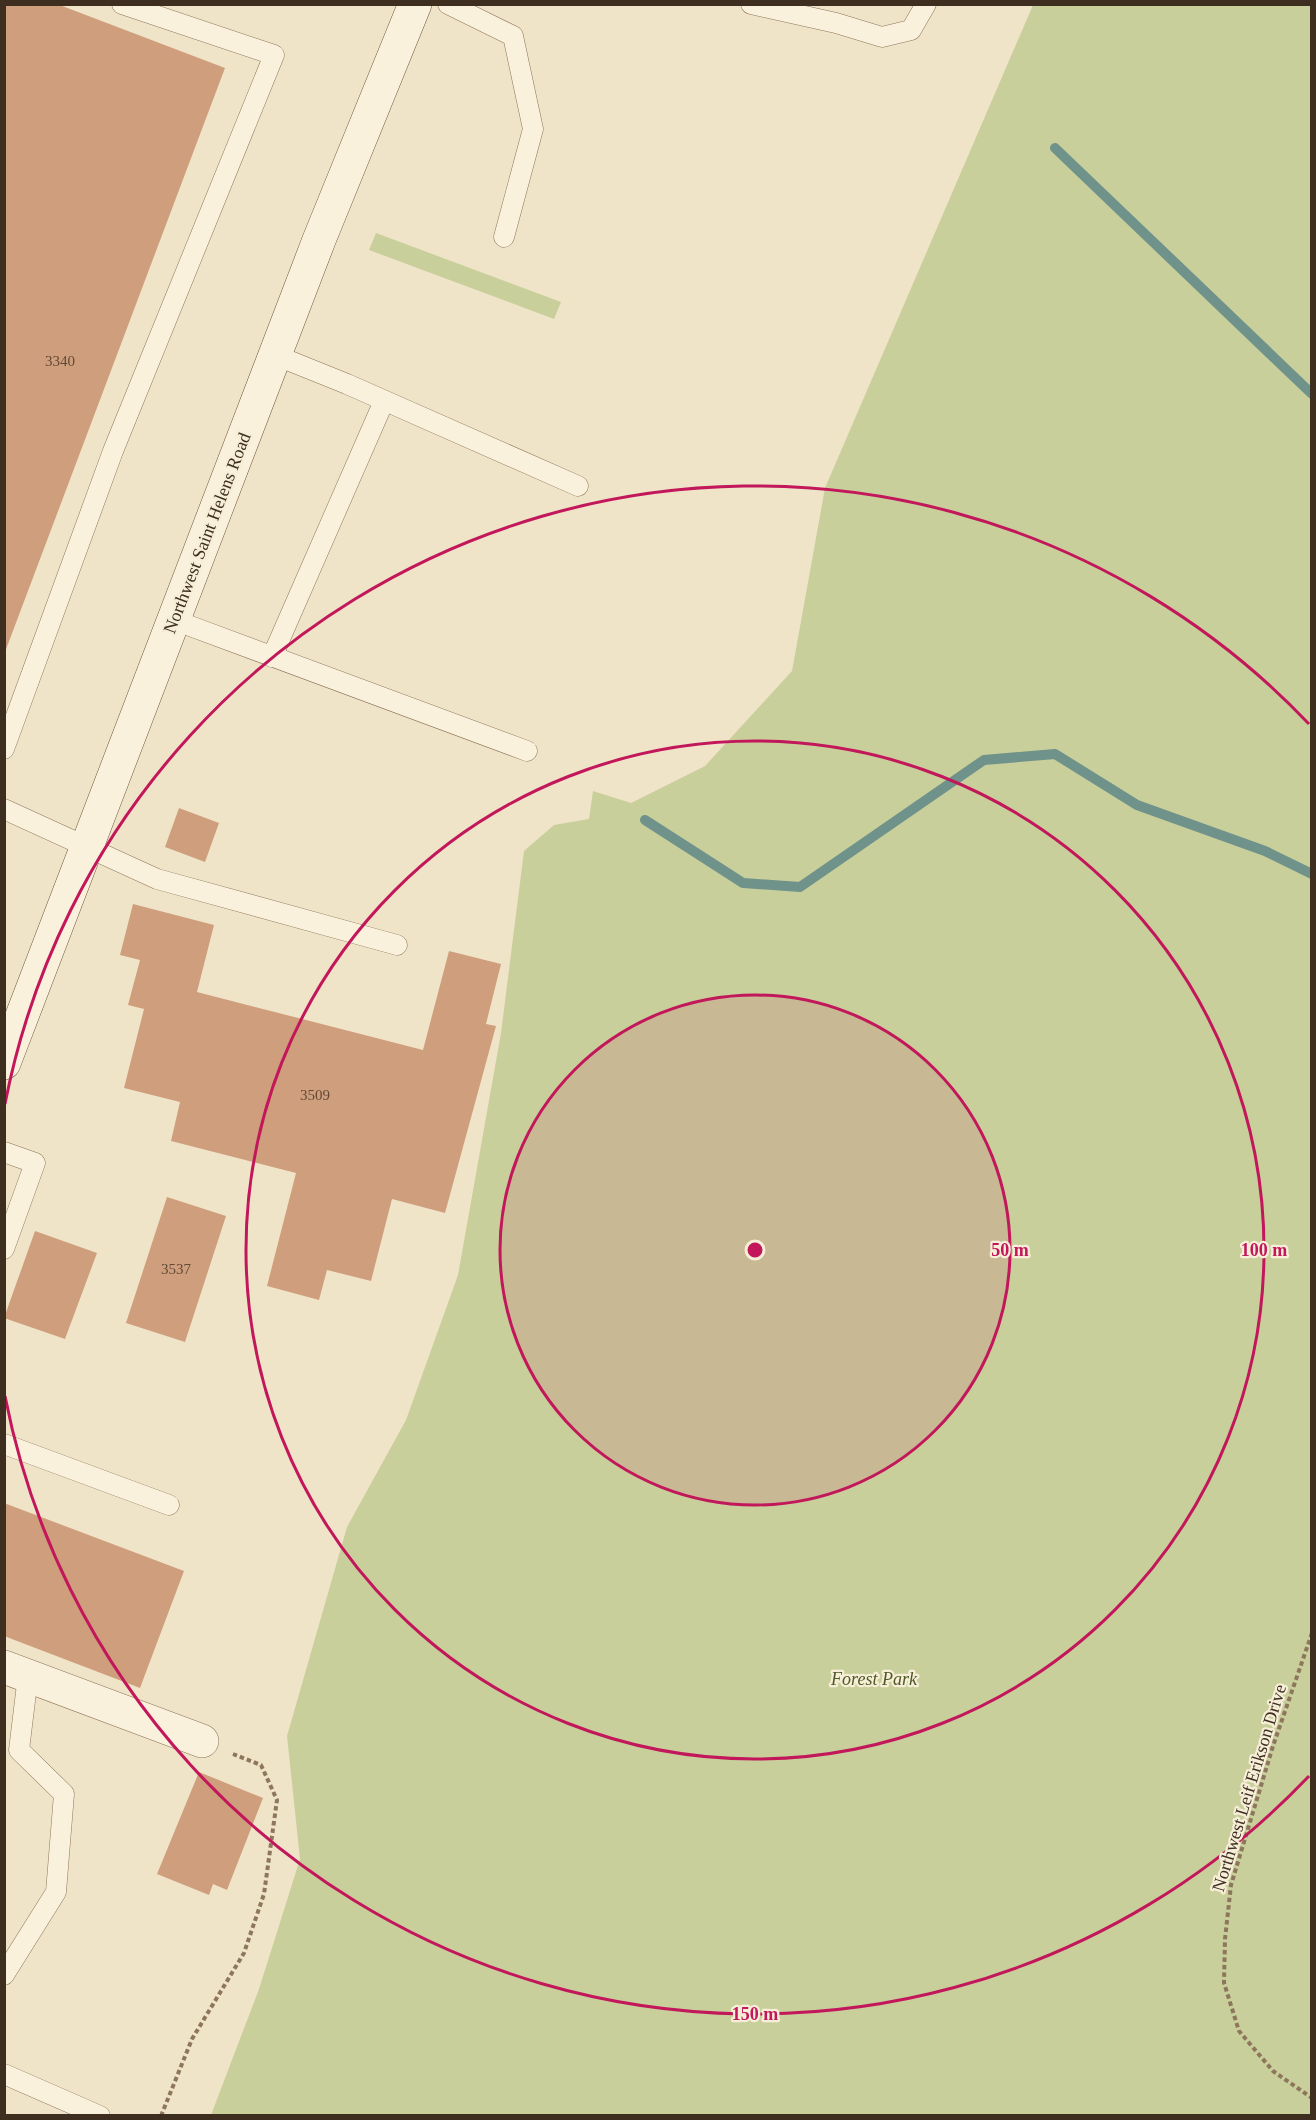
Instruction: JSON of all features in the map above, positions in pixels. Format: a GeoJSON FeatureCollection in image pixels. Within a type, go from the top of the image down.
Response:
{"type":"FeatureCollection","features":[{"type":"Feature","properties":{"kind":"main road","name":"Northwest Saint Helens Road"},"geometry":{"type":"LineString","coordinates":[[4,1063],[319,240],[415,4]]}},
{"type":"Feature","properties":{"kind":"main road"},"geometry":{"type":"LineString","coordinates":[[16,1671],[202,1741]]}},
{"type":"Feature","properties":{"kind":"lane"},"geometry":{"type":"LineString","coordinates":[[4,749],[113,451],[274,55],[122,4]]}},
{"type":"Feature","properties":{"kind":"lane"},"geometry":{"type":"LineString","coordinates":[[448,4],[513,36],[533,129],[504,237]]}},
{"type":"Feature","properties":{"kind":"lane"},"geometry":{"type":"LineString","coordinates":[[751,4],[836,22],[882,37],[911,30],[926,4]]}},
{"type":"Feature","properties":{"kind":"lane"},"geometry":{"type":"LineString","coordinates":[[275,355],[578,486]]}},
{"type":"Feature","properties":{"kind":"lane"},"geometry":{"type":"LineString","coordinates":[[272,657],[384,401]]}},
{"type":"Feature","properties":{"kind":"lane"},"geometry":{"type":"LineString","coordinates":[[174,620],[527,751]]}},
{"type":"Feature","properties":{"kind":"lane"},"geometry":{"type":"LineString","coordinates":[[4,808],[157,879],[398,945]]}},
{"type":"Feature","properties":{"kind":"lane"},"geometry":{"type":"LineString","coordinates":[[4,1152],[35,1163],[4,1249]]}},
{"type":"Feature","properties":{"kind":"lane"},"geometry":{"type":"LineString","coordinates":[[4,1444],[170,1505]]}},
{"type":"Feature","properties":{"kind":"lane"},"geometry":{"type":"LineString","coordinates":[[4,1975],[56,1892],[64,1794],[19,1750],[16,1671]]}},
{"type":"Feature","properties":{"kind":"lane"},"geometry":{"type":"LineString","coordinates":[[4,2074],[100,2115]]}},
{"type":"Feature","properties":{"kind":"path","name":"Northwest Leif Erikson Drive"},"geometry":{"type":"LineString","coordinates":[[1311,1633],[1273,1746],[1231,1886],[1225,1939],[1224,1983],[1239,2031],[1273,2072],[1311,2098]]}},
{"type":"Feature","properties":{"kind":"path"},"geometry":{"type":"LineString","coordinates":[[161,2115],[192,2039],[244,1953],[264,1894],[278,1800],[261,1766],[202,1741]]}},
{"type":"Feature","properties":{"kind":"green space","name":"Forest Park"},"geometry":{"type":"Polygon","coordinates":[[[1033,5],[1311,5],[1311,2115],[211,2115],[259,1989],[300,1859],[287,1736],[347,1527],[406,1420],[458,1275],[501,1033],[524,851],[554,825],[589,819],[593,791],[631,803],[705,766],[792,671],[825,488],[1033,5]]]}},
{"type":"Feature","properties":{"kind":"green space"},"geometry":{"type":"Polygon","coordinates":[[[376,233],[561,302],[554,319],[369,250],[376,233]]]}},
{"type":"Feature","properties":{"kind":"building"},"geometry":{"type":"Polygon","coordinates":[[[4,4],[57,4],[225,68],[5,652],[4,4]]]}},
{"type":"Feature","properties":{"kind":"building"},"geometry":{"type":"Polygon","coordinates":[[[179,808],[219,823],[205,862],[165,847],[179,808]]]}},
{"type":"Feature","properties":{"kind":"building"},"geometry":{"type":"Polygon","coordinates":[[[133,904],[214,925],[197,992],[423,1050],[449,951],[501,964],[486,1024],[496,1026],[445,1213],[392,1199],[371,1281],[327,1270],[319,1300],[267,1286],[296,1173],[171,1141],[180,1102],[124,1088],[144,1009],[128,1005],[140,960],[120,955],[133,904]]]}},
{"type":"Feature","properties":{"kind":"building"},"geometry":{"type":"Polygon","coordinates":[[[167,1197],[226,1216],[185,1342],[126,1323],[167,1197]]]}},
{"type":"Feature","properties":{"kind":"building"},"geometry":{"type":"Polygon","coordinates":[[[35,1231],[97,1253],[65,1339],[4,1318],[35,1231]]]}},
{"type":"Feature","properties":{"kind":"building"},"geometry":{"type":"Polygon","coordinates":[[[4,1503],[184,1571],[140,1688],[4,1636],[4,1503]]]}},
{"type":"Feature","properties":{"kind":"building"},"geometry":{"type":"Polygon","coordinates":[[[199,1772],[263,1798],[227,1890],[213,1884],[209,1895],[157,1874],[199,1772]]]}},
{"type":"Feature","properties":{"kind":"waterway"},"geometry":{"type":"LineString","coordinates":[[1055,148],[1312,394]]}},
{"type":"Feature","properties":{"kind":"waterway"},"geometry":{"type":"LineString","coordinates":[[645,820],[743,883],[800,887],[984,760],[1055,754],[1137,805],[1265,851],[1312,874]]}}]}
